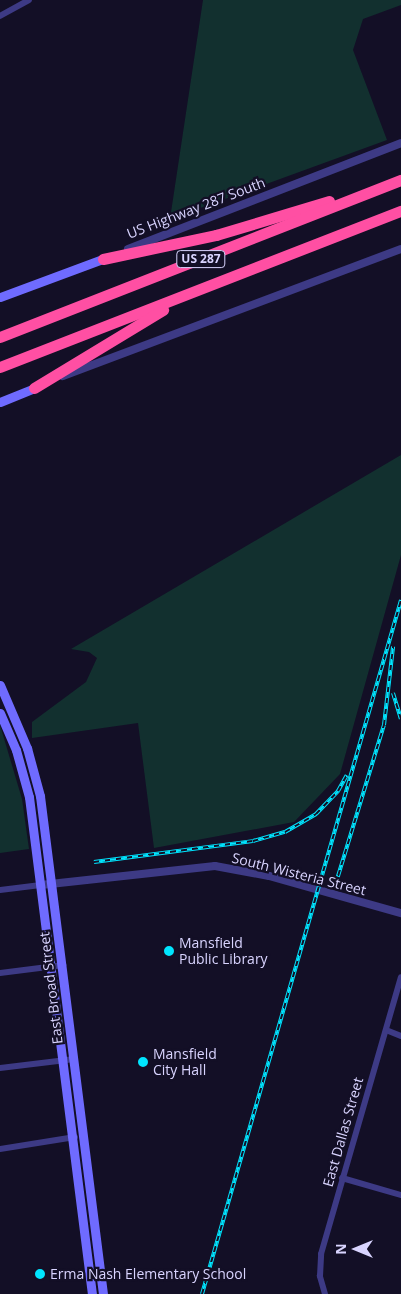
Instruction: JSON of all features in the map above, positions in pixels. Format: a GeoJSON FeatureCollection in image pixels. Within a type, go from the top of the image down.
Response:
{"type":"FeatureCollection","features":[{"type":"Feature","properties":{"kind":"highway"},"geometry":{"type":"LineString","coordinates":[[103,259],[272,220],[401,175]]}},
{"type":"Feature","properties":{"kind":"highway","name":"US 287"},"geometry":{"type":"LineString","coordinates":[[0,337],[401,180]]}},
{"type":"Feature","properties":{"kind":"highway","name":"US 287"},"geometry":{"type":"LineString","coordinates":[[0,367],[401,211]]}},
{"type":"Feature","properties":{"kind":"highway"},"geometry":{"type":"LineString","coordinates":[[34,388],[189,295]]}},
{"type":"Feature","properties":{"kind":"main road","name":"US Highway 287 South"},"geometry":{"type":"LineString","coordinates":[[0,297],[103,259]]}},
{"type":"Feature","properties":{"kind":"main road"},"geometry":{"type":"LineString","coordinates":[[0,402],[34,388]]}},
{"type":"Feature","properties":{"kind":"main road","name":"East Broad Street"},"geometry":{"type":"LineString","coordinates":[[0,684],[2,695],[27,748],[40,796],[64,965],[103,1294]]}},
{"type":"Feature","properties":{"kind":"main road","name":"East Broad Street"},"geometry":{"type":"LineString","coordinates":[[0,712],[16,750],[29,798],[52,967],[92,1294]]}},
{"type":"Feature","properties":{"kind":"main road"},"geometry":{"type":"LineString","coordinates":[[16,750],[27,748]]}},
{"type":"Feature","properties":{"kind":"main road"},"geometry":{"type":"LineString","coordinates":[[29,798],[40,796]]}},
{"type":"Feature","properties":{"kind":"street"},"geometry":{"type":"LineString","coordinates":[[0,16],[29,0]]}},
{"type":"Feature","properties":{"kind":"street","name":"US Highway 287 South"},"geometry":{"type":"LineString","coordinates":[[103,259],[401,143]]}},
{"type":"Feature","properties":{"kind":"street"},"geometry":{"type":"LineString","coordinates":[[34,388],[108,356],[401,249]]}},
{"type":"Feature","properties":{"kind":"street","name":"South Wisteria Street"},"geometry":{"type":"LineString","coordinates":[[41,885],[215,866],[269,876],[401,913]]}},
{"type":"Feature","properties":{"kind":"street"},"geometry":{"type":"LineString","coordinates":[[0,890],[41,885]]}},
{"type":"Feature","properties":{"kind":"street"},"geometry":{"type":"LineString","coordinates":[[0,973],[64,965]]}},
{"type":"Feature","properties":{"kind":"street","name":"East Dallas Street"},"geometry":{"type":"LineString","coordinates":[[325,1294],[320,1276],[321,1254],[401,977]]}},
{"type":"Feature","properties":{"kind":"street"},"geometry":{"type":"LineString","coordinates":[[386,1030],[401,1036]]}},
{"type":"Feature","properties":{"kind":"street"},"geometry":{"type":"LineString","coordinates":[[0,1068],[74,1059]]}},
{"type":"Feature","properties":{"kind":"street"},"geometry":{"type":"LineString","coordinates":[[0,1149],[84,1137]]}},
{"type":"Feature","properties":{"kind":"street"},"geometry":{"type":"LineString","coordinates":[[342,1178],[401,1194]]}},
{"type":"Feature","properties":{"kind":"green space"},"geometry":{"type":"Polygon","coordinates":[[[203,0],[401,0],[401,5],[363,19],[353,50],[387,140],[170,219],[203,0]]]}},
{"type":"Feature","properties":{"kind":"green space"},"geometry":{"type":"Polygon","coordinates":[[[401,455],[401,555],[340,774],[294,822],[154,848],[138,723],[32,738],[32,722],[86,682],[97,658],[89,652],[71,649],[401,455]]]}},
{"type":"Feature","properties":{"kind":"green space"},"geometry":{"type":"Polygon","coordinates":[[[0,725],[22,799],[29,849],[0,853],[0,725]]]}},
{"type":"Feature","properties":{"kind":"railway"},"geometry":{"type":"LineString","coordinates":[[202,1294],[401,600]]}},
{"type":"Feature","properties":{"kind":"railway"},"geometry":{"type":"LineString","coordinates":[[335,886],[384,725],[393,647]]}},
{"type":"Feature","properties":{"kind":"railway"},"geometry":{"type":"LineString","coordinates":[[393,693],[401,719]]}},
{"type":"Feature","properties":{"kind":"railway"},"geometry":{"type":"LineString","coordinates":[[94,862],[253,841],[285,832],[316,814],[338,791],[347,775]]}},
{"type":"Feature","properties":{"kind":"place","name":"Mansfield Public Library"},"geometry":{"type":"Point","coordinates":[169,951]}},
{"type":"Feature","properties":{"kind":"place","name":"Mansfield City Hall"},"geometry":{"type":"Point","coordinates":[143,1062]}},
{"type":"Feature","properties":{"kind":"place","name":"Erma Nash Elementary School"},"geometry":{"type":"Point","coordinates":[40,1274]}}]}
